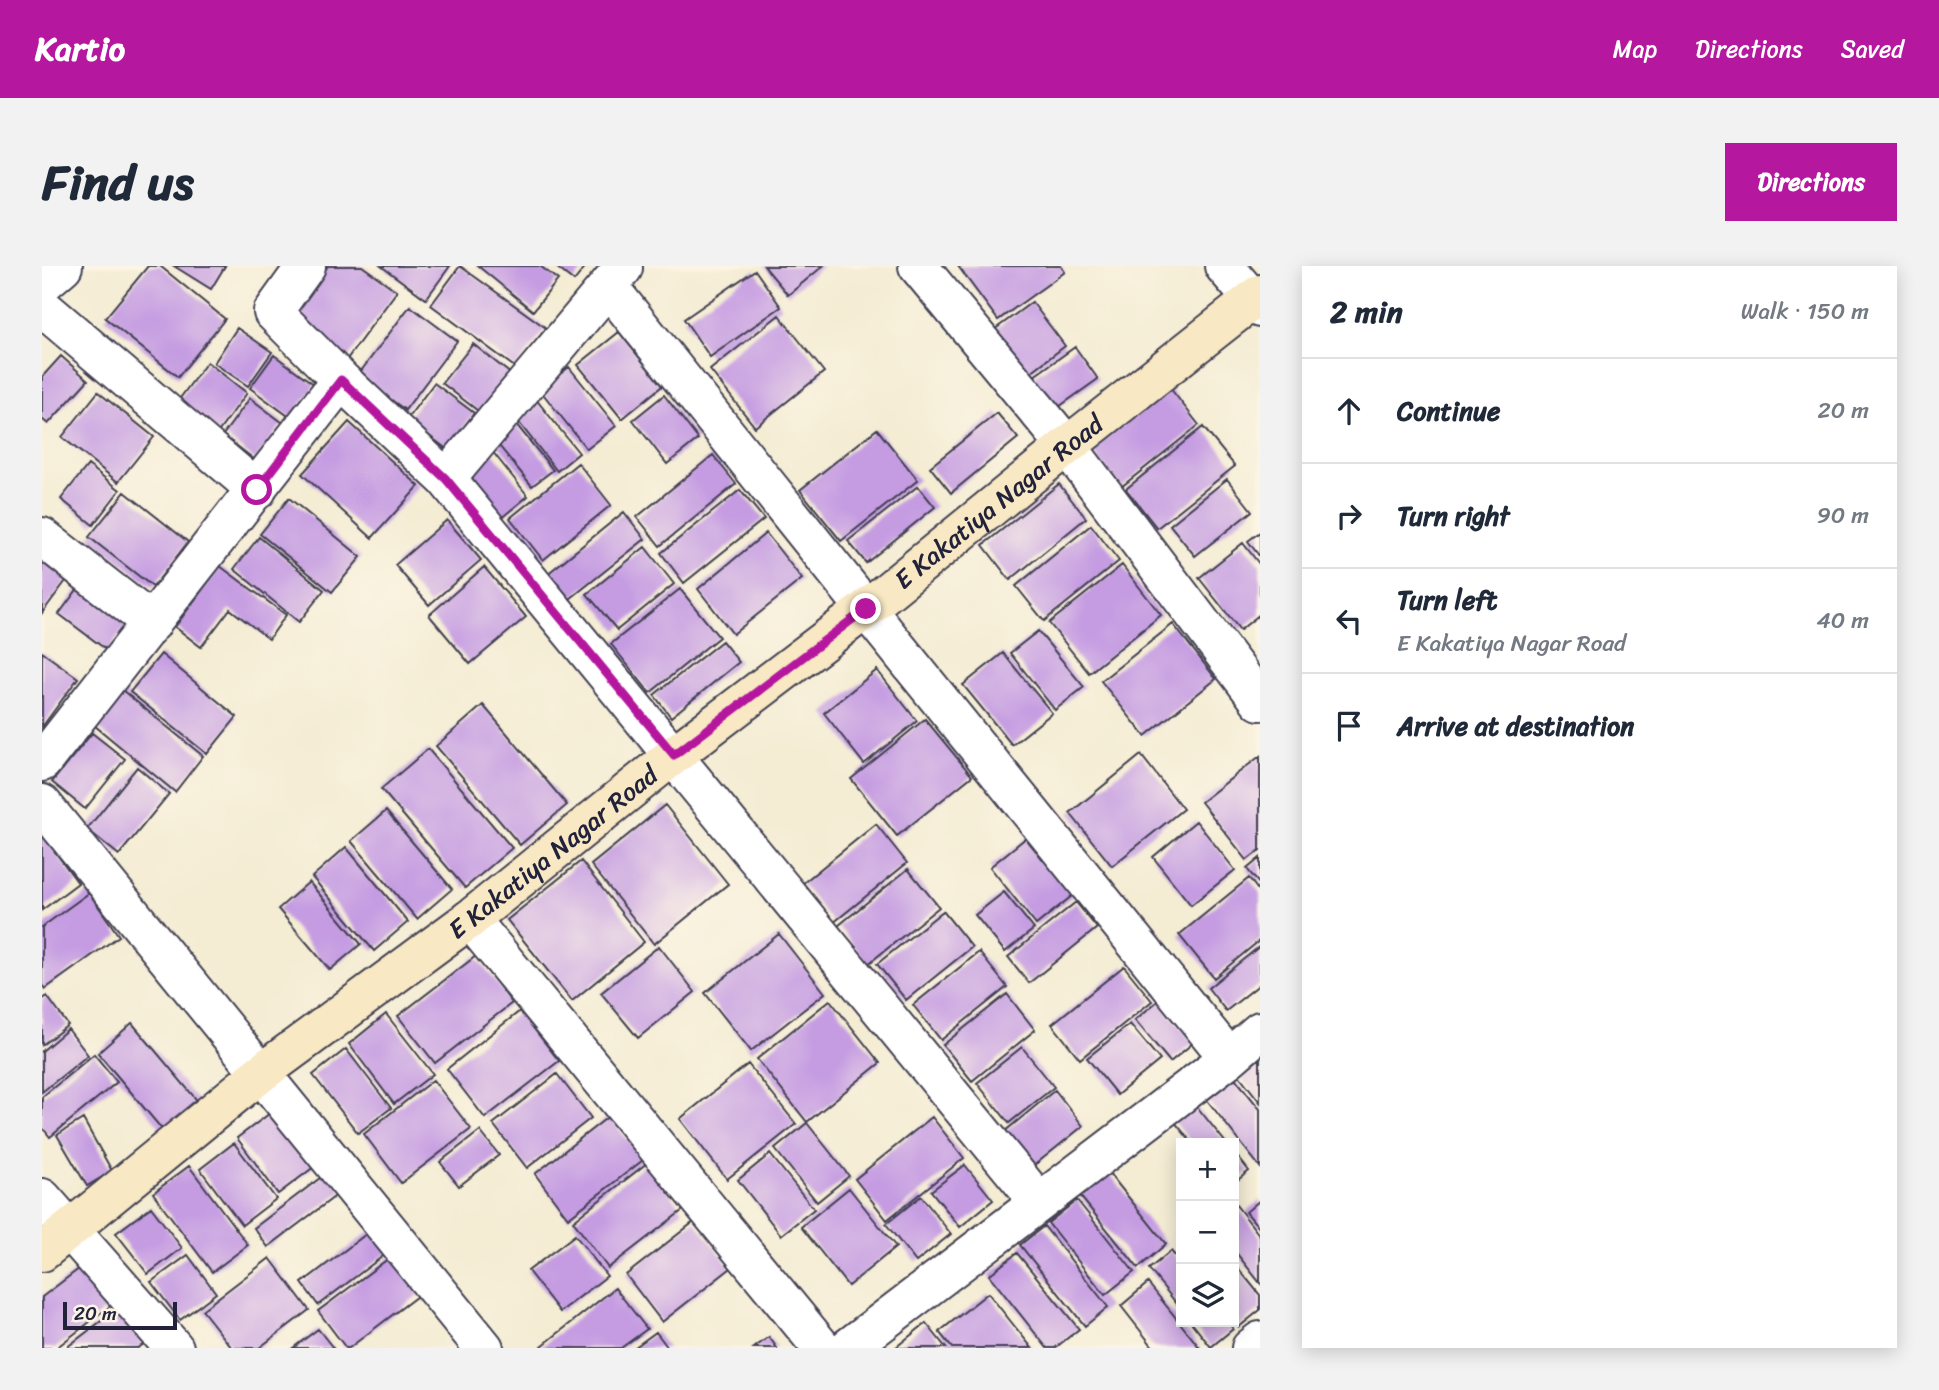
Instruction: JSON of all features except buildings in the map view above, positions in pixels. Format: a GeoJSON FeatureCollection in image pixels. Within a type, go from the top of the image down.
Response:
{"type":"FeatureCollection","features":[{"type":"Feature","properties":{"kind":"street"},"geometry":{"type":"LineString","coordinates":[[42,284],[63,266]]}},
{"type":"Feature","properties":{"kind":"street"},"geometry":{"type":"LineString","coordinates":[[306,266],[273,312],[446,479],[1039,1202]]}},
{"type":"Feature","properties":{"kind":"street"},"geometry":{"type":"LineString","coordinates":[[918,266],[1067,446],[1260,701]]}},
{"type":"Feature","properties":{"kind":"street"},"geometry":{"type":"LineString","coordinates":[[1224,266],[1258,301]]}},
{"type":"Feature","properties":{"kind":"street"},"geometry":{"type":"LineString","coordinates":[[446,479],[616,276],[866,609],[1229,1058]]}},
{"type":"Feature","properties":{"kind":"street","name":"E Kakatiya Nagar Road"},"geometry":{"type":"LineString","coordinates":[[56,1241],[261,1073],[470,919],[674,755],[866,609],[1067,446],[1258,301]]}},
{"type":"Feature","properties":{"kind":"street"},"geometry":{"type":"LineString","coordinates":[[42,307],[257,490]]}},
{"type":"Feature","properties":{"kind":"street"},"geometry":{"type":"LineString","coordinates":[[42,762],[341,380]]}},
{"type":"Feature","properties":{"kind":"street"},"geometry":{"type":"LineString","coordinates":[[42,537],[152,623]]}},
{"type":"Feature","properties":{"kind":"street"},"geometry":{"type":"LineString","coordinates":[[42,804],[484,1348]]}},
{"type":"Feature","properties":{"kind":"street"},"geometry":{"type":"LineString","coordinates":[[470,919],[822,1348]]}},
{"type":"Feature","properties":{"kind":"street"},"geometry":{"type":"LineString","coordinates":[[848,1348],[1229,1058],[1260,1031]]}},
{"type":"Feature","properties":{"kind":"street"},"geometry":{"type":"LineString","coordinates":[[42,1198],[56,1241],[174,1348]]}},
{"type":"Feature","properties":{"kind":"street"},"geometry":{"type":"LineString","coordinates":[[1251,1348],[1260,1341]]}},
{"type":"Feature","properties":{"kind":"route"},"geometry":{"type":"LineString","coordinates":[[257,490],[341,380],[446,479],[674,755],[866,609]]}}]}
